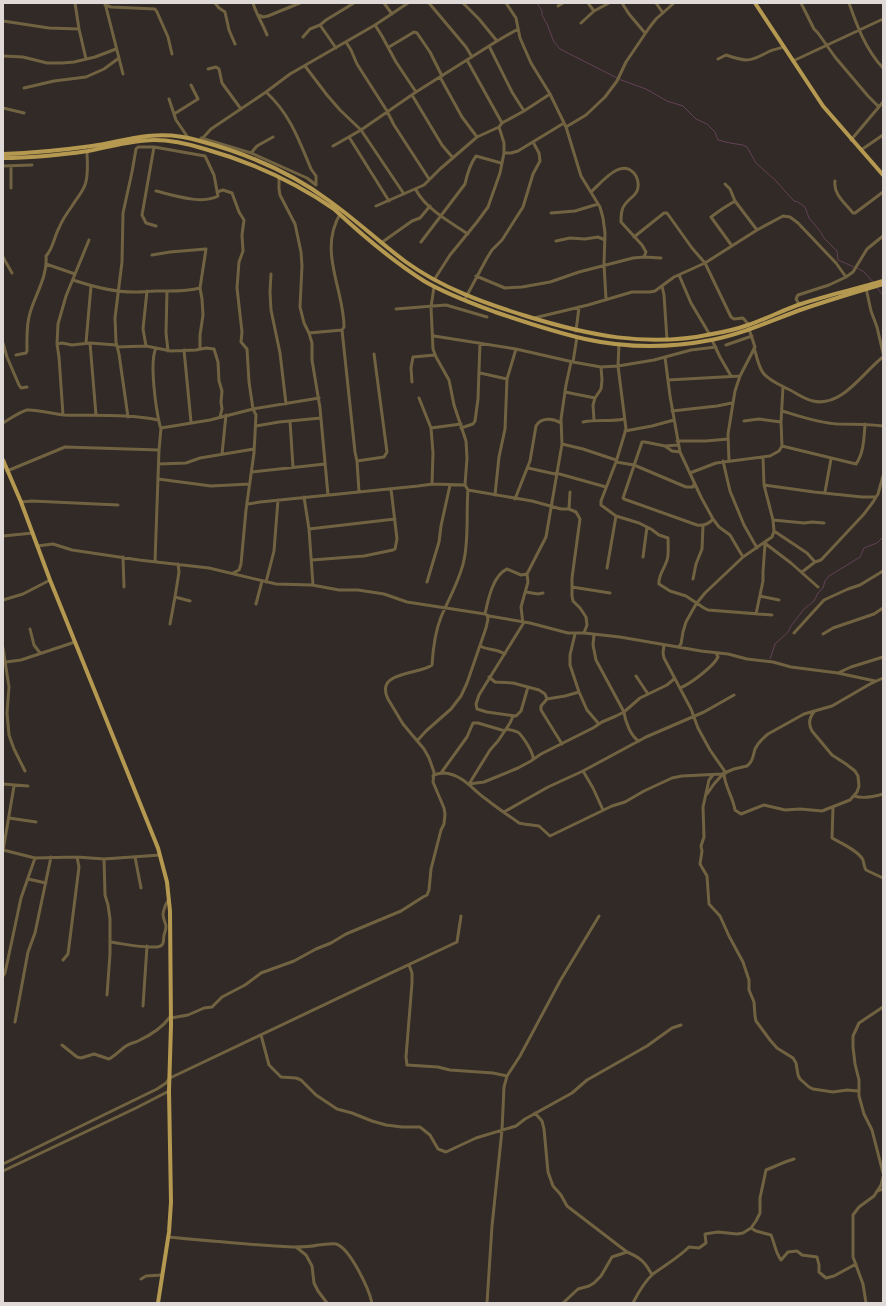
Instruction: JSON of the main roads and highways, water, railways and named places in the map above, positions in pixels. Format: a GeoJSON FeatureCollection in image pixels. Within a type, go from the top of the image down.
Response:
{"type":"FeatureCollection","features":[{"type":"Feature","properties":{"kind":"main road"},"geometry":{"type":"LineString","coordinates":[[755,3],[823,106],[883,175]]}},
{"type":"Feature","properties":{"kind":"main road"},"geometry":{"type":"LineString","coordinates":[[3,154],[32,153],[92,146],[148,136],[166,135],[200,140],[251,158],[295,178],[350,217],[408,263],[434,280],[467,296],[488,304],[576,331],[603,336],[667,340],[710,335],[749,327],[799,304],[881,283]]}},
{"type":"Feature","properties":{"kind":"main road"},"geometry":{"type":"LineString","coordinates":[[3,158],[51,156],[140,141],[161,140],[194,146],[218,153],[250,164],[280,177],[324,203],[340,214],[393,260],[434,287],[465,301],[522,321],[577,337],[619,344],[655,346],[712,340],[866,287]]}},
{"type":"Feature","properties":{"kind":"main road"},"geometry":{"type":"LineString","coordinates":[[3,460],[21,502],[50,580],[160,855],[167,882],[171,928],[169,1091],[171,1202],[168,1236],[158,1303]]}},
{"type":"Feature","properties":{"kind":"waterway"},"geometry":{"type":"LineString","coordinates":[[537,3],[542,11],[542,15],[554,42],[560,49],[621,80],[646,89],[667,101],[683,106],[696,119],[707,124],[715,132],[718,140],[747,147],[756,163],[775,180],[794,201],[805,207],[809,218],[824,238],[837,251],[838,260],[854,267]]}},
{"type":"Feature","properties":{"kind":"waterway"},"geometry":{"type":"LineString","coordinates":[[857,268],[864,272],[873,282]]}},
{"type":"Feature","properties":{"kind":"waterway"},"geometry":{"type":"LineString","coordinates":[[877,288],[883,295]]}},
{"type":"Feature","properties":{"kind":"waterway"},"geometry":{"type":"LineString","coordinates":[[770,659],[775,644],[788,632],[804,609],[814,601],[829,576],[860,557],[864,548],[877,543],[883,537]]}}]}
